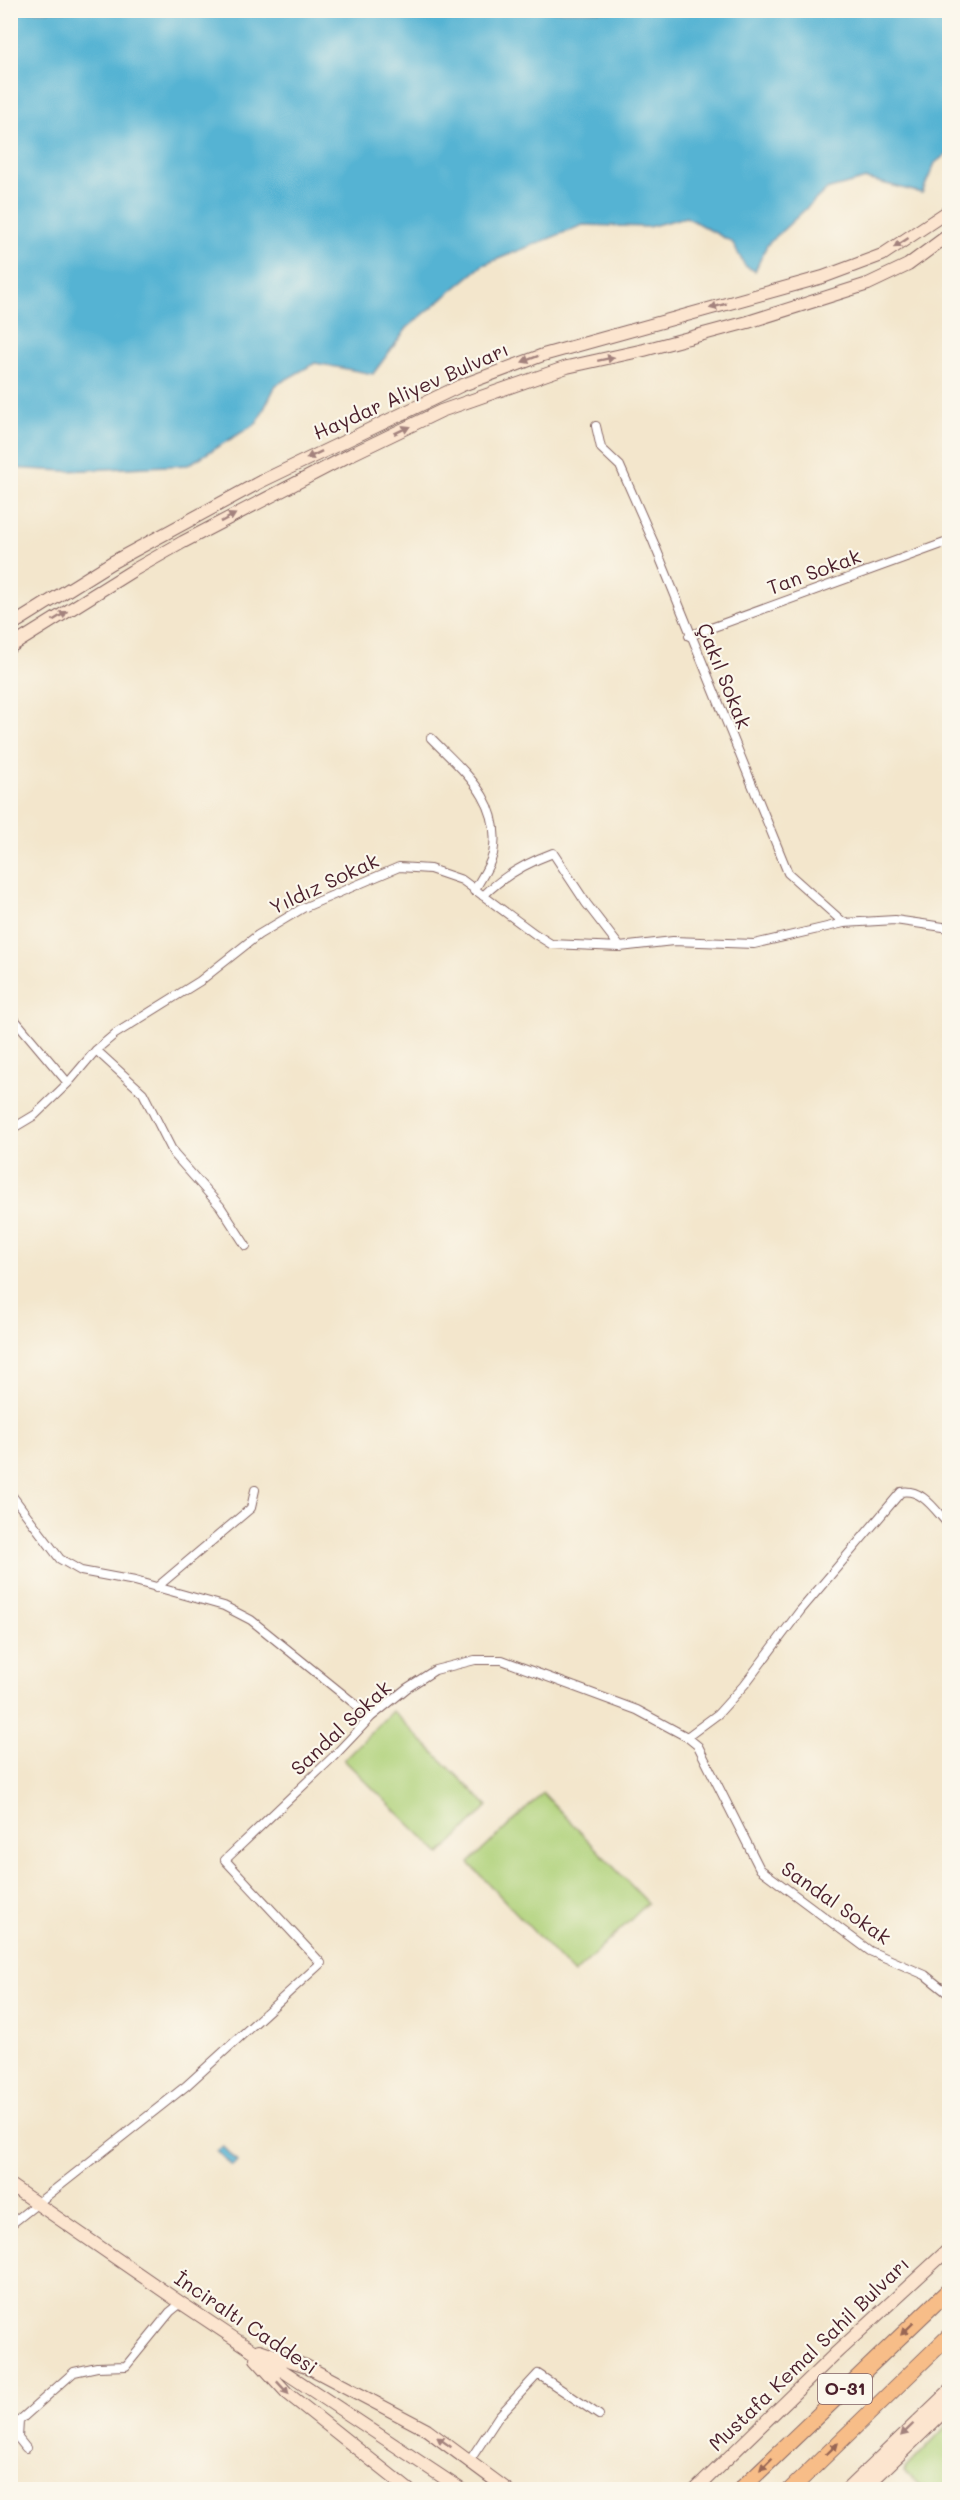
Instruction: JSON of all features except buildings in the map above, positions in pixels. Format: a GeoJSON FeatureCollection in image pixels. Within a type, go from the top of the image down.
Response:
{"type":"FeatureCollection","features":[{"type":"Feature","properties":{"kind":"highway","name":"O-31"},"geometry":{"type":"LineString","coordinates":[[740,2490],[950,2289]]}},
{"type":"Feature","properties":{"kind":"highway","name":"O-31"},"geometry":{"type":"LineString","coordinates":[[790,2490],[950,2335]]}},
{"type":"Feature","properties":{"kind":"main road","name":"Haydar Aliyev Bulvarı"},"geometry":{"type":"LineString","coordinates":[[10,626],[111,563],[262,481],[460,386],[543,355],[824,277],[882,255],[950,210]]}},
{"type":"Feature","properties":{"kind":"main road","name":"Haydar Aliyev Bulvarı"},"geometry":{"type":"LineString","coordinates":[[10,648],[132,571],[183,542],[352,454],[441,411],[567,367],[644,350],[748,322],[868,284],[908,265],[950,234]]}},
{"type":"Feature","properties":{"kind":"main road","name":"İnciraltı Caddesi"},"geometry":{"type":"LineString","coordinates":[[10,2185],[181,2303],[462,2490]]}},
{"type":"Feature","properties":{"kind":"main road","name":"Mustafa Kemal Sahil Bulvarı"},"geometry":{"type":"LineString","coordinates":[[695,2490],[835,2354],[950,2248]]}},
{"type":"Feature","properties":{"kind":"main road"},"geometry":{"type":"LineString","coordinates":[[244,2344],[306,2366],[427,2430],[508,2490]]}},
{"type":"Feature","properties":{"kind":"main road"},"geometry":{"type":"LineString","coordinates":[[244,2344],[287,2393],[409,2490]]}},
{"type":"Feature","properties":{"kind":"main road"},"geometry":{"type":"LineString","coordinates":[[846,2490],[950,2390]]}},
{"type":"Feature","properties":{"kind":"main road"},"geometry":{"type":"LineString","coordinates":[[863,2490],[950,2406]]}},
{"type":"Feature","properties":{"kind":"street","name":"Çakıl Sokak"},"geometry":{"type":"LineString","coordinates":[[596,426],[601,448],[620,466],[788,873],[844,923]]}},
{"type":"Feature","properties":{"kind":"street","name":"Tan Sokak"},"geometry":{"type":"LineString","coordinates":[[689,636],[950,541]]}},
{"type":"Feature","properties":{"kind":"street"},"geometry":{"type":"LineString","coordinates":[[431,738],[481,789],[495,826],[493,856],[474,891]]}},
{"type":"Feature","properties":{"kind":"street"},"geometry":{"type":"LineString","coordinates":[[483,896],[499,880],[553,853],[586,903],[621,947]]}},
{"type":"Feature","properties":{"kind":"street","name":"Yıldız Sokak"},"geometry":{"type":"LineString","coordinates":[[10,1130],[35,1115],[68,1083],[96,1050],[115,1034],[200,981],[258,935],[303,908],[399,867],[430,869],[462,880],[474,891],[551,944],[621,947],[673,941],[754,944],[844,923],[895,920],[950,928]]}},
{"type":"Feature","properties":{"kind":"street"},"geometry":{"type":"LineString","coordinates":[[10,1014],[68,1083]]}},
{"type":"Feature","properties":{"kind":"street"},"geometry":{"type":"LineString","coordinates":[[96,1050],[143,1093],[174,1154],[219,1206],[246,1246]]}},
{"type":"Feature","properties":{"kind":"street"},"geometry":{"type":"LineString","coordinates":[[687,1737],[718,1714],[745,1684],[800,1611],[901,1492],[909,1490],[919,1494],[950,1526]]}},
{"type":"Feature","properties":{"kind":"street"},"geometry":{"type":"LineString","coordinates":[[156,1588],[251,1508],[255,1491]]}},
{"type":"Feature","properties":{"kind":"street"},"geometry":{"type":"LineString","coordinates":[[10,1493],[60,1560],[81,1571],[135,1581],[224,1606],[251,1620],[371,1717]]}},
{"type":"Feature","properties":{"kind":"street","name":"Sandal Sokak"},"geometry":{"type":"LineString","coordinates":[[10,2225],[186,2085],[321,1963],[225,1860],[333,1757],[371,1717],[407,1688],[435,1670],[475,1660],[502,1660],[636,1710],[687,1737],[698,1746],[760,1869],[870,1951],[925,1975],[950,1995]]}},
{"type":"Feature","properties":{"kind":"street"},"geometry":{"type":"LineString","coordinates":[[26,2448],[18,2438],[19,2421],[74,2372],[97,2367],[126,2366],[170,2312],[181,2303]]}},
{"type":"Feature","properties":{"kind":"street"},"geometry":{"type":"LineString","coordinates":[[470,2460],[499,2416],[538,2374],[599,2415]]}},
{"type":"Feature","properties":{"kind":"green space"},"geometry":{"type":"Polygon","coordinates":[[[392,1711],[488,1806],[440,1854],[344,1760],[392,1711]]]}},
{"type":"Feature","properties":{"kind":"green space"},"geometry":{"type":"Polygon","coordinates":[[[543,1793],[648,1903],[574,1974],[469,1863],[543,1793]]]}},
{"type":"Feature","properties":{"kind":"green space"},"geometry":{"type":"Polygon","coordinates":[[[949,2423],[949,2489],[924,2489],[904,2471],[949,2423]]]}},
{"type":"Feature","properties":{"kind":"water"},"geometry":{"type":"Polygon","coordinates":[[[10,11],[949,11],[949,152],[935,163],[922,193],[866,179],[826,190],[767,245],[755,271],[745,266],[732,242],[686,217],[648,227],[583,225],[483,265],[407,328],[373,374],[315,363],[276,385],[257,423],[188,465],[65,471],[11,468],[10,11]]]}},
{"type":"Feature","properties":{"kind":"water"},"geometry":{"type":"Polygon","coordinates":[[[223,2146],[237,2161],[232,2166],[217,2151],[223,2146]]]}}]}
